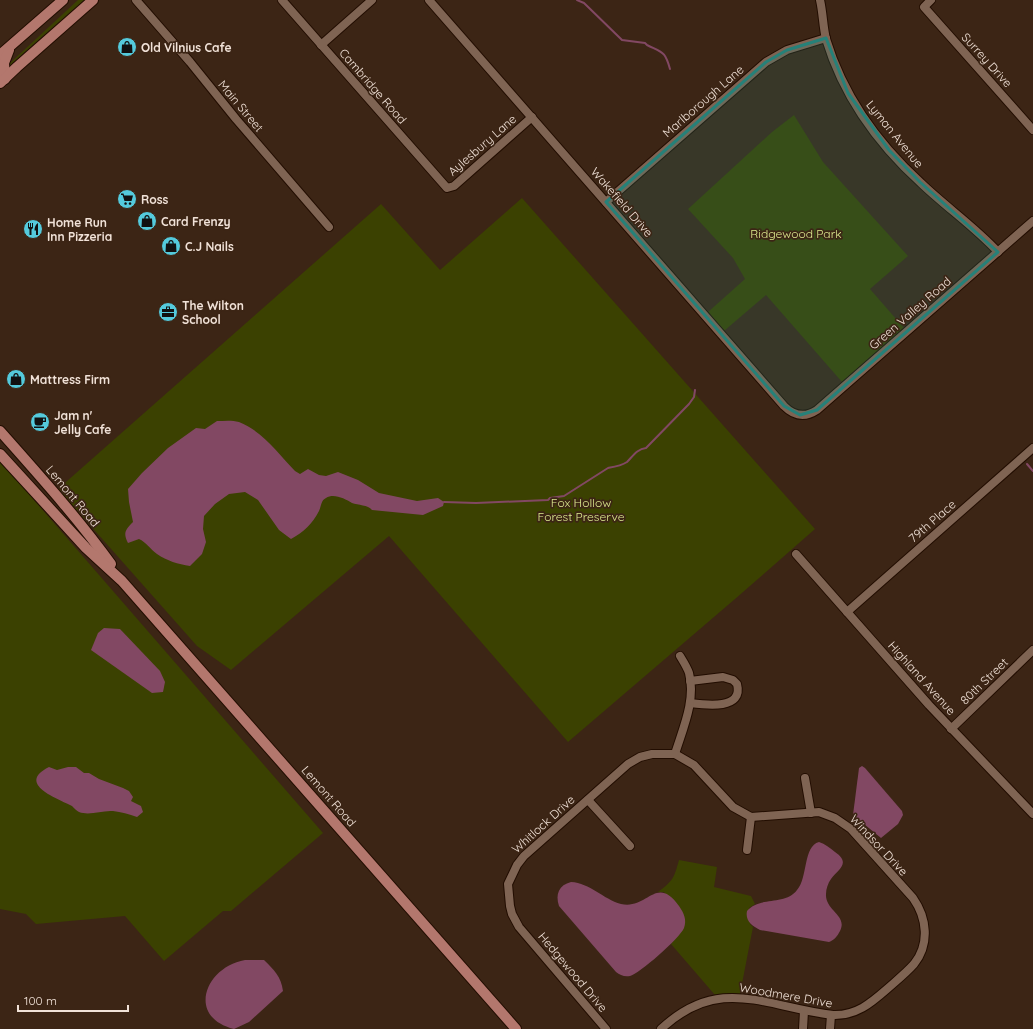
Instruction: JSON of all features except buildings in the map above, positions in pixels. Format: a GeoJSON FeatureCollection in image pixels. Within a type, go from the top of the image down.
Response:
{"type":"FeatureCollection","features":[{"type":"Feature","properties":{"kind":"main road"},"geometry":{"type":"LineString","coordinates":[[0,56],[63,0]]}},
{"type":"Feature","properties":{"kind":"main road"},"geometry":{"type":"LineString","coordinates":[[3,81],[93,0]]}},
{"type":"Feature","properties":{"kind":"main road"},"geometry":{"type":"LineString","coordinates":[[3,81],[5,57],[11,46]]}},
{"type":"Feature","properties":{"kind":"main road","name":"Lemont Road"},"geometry":{"type":"LineString","coordinates":[[0,431],[95,542],[122,581]]}},
{"type":"Feature","properties":{"kind":"main road","name":"Lemont Road"},"geometry":{"type":"LineString","coordinates":[[0,454],[76,537],[122,581],[516,1029]]}},
{"type":"Feature","properties":{"kind":"street","name":"Main Street"},"geometry":{"type":"LineString","coordinates":[[136,0],[329,227]]}},
{"type":"Feature","properties":{"kind":"street","name":"Cambridge Road"},"geometry":{"type":"LineString","coordinates":[[282,0],[447,188]]}},
{"type":"Feature","properties":{"kind":"street"},"geometry":{"type":"LineString","coordinates":[[321,45],[372,0]]}},
{"type":"Feature","properties":{"kind":"street","name":"Wakefield Drive"},"geometry":{"type":"LineString","coordinates":[[429,0],[784,406],[793,414],[800,415]]}},
{"type":"Feature","properties":{"kind":"street","name":"Lyman Avenue"},"geometry":{"type":"LineString","coordinates":[[820,0],[826,38],[837,70],[848,93],[861,113],[900,162],[944,204],[977,230],[998,252]]}},
{"type":"Feature","properties":{"kind":"street","name":"Surrey Drive"},"geometry":{"type":"LineString","coordinates":[[931,0],[924,7],[1033,130]]}},
{"type":"Feature","properties":{"kind":"street","name":"Marlborough Lane"},"geometry":{"type":"LineString","coordinates":[[606,202],[766,62],[787,50],[826,38]]}},
{"type":"Feature","properties":{"kind":"street","name":"Aylesbury Lane"},"geometry":{"type":"LineString","coordinates":[[447,188],[454,186],[532,117]]}},
{"type":"Feature","properties":{"kind":"street","name":"Green Valley Road"},"geometry":{"type":"LineString","coordinates":[[800,415],[811,414],[817,410],[1033,221]]}},
{"type":"Feature","properties":{"kind":"street","name":"79th Place"},"geometry":{"type":"LineString","coordinates":[[847,612],[1033,448]]}},
{"type":"Feature","properties":{"kind":"street","name":"Highland Avenue"},"geometry":{"type":"LineString","coordinates":[[796,554],[951,729],[1033,814]]}},
{"type":"Feature","properties":{"kind":"street","name":"80th Street"},"geometry":{"type":"LineString","coordinates":[[951,729],[1033,650]]}},
{"type":"Feature","properties":{"kind":"street"},"geometry":{"type":"LineString","coordinates":[[680,656],[688,671],[690,681],[690,703],[687,718],[675,754],[694,765],[726,802],[752,817],[747,850]]}},
{"type":"Feature","properties":{"kind":"street"},"geometry":{"type":"LineString","coordinates":[[690,681],[723,677],[729,678],[737,684],[739,690],[737,696],[727,704],[690,703]]}},
{"type":"Feature","properties":{"kind":"street","name":"Whitlock Drive"},"geometry":{"type":"LineString","coordinates":[[523,932],[515,921],[510,906],[508,884],[514,870],[524,856],[628,764],[642,756],[652,754],[675,754]]}},
{"type":"Feature","properties":{"kind":"street"},"geometry":{"type":"LineString","coordinates":[[805,778],[811,813]]}},
{"type":"Feature","properties":{"kind":"street"},"geometry":{"type":"LineString","coordinates":[[588,800],[630,846]]}},
{"type":"Feature","properties":{"kind":"street","name":"Windsor Drive"},"geometry":{"type":"LineString","coordinates":[[752,817],[819,812],[835,818],[851,829],[913,898],[921,911],[926,934],[920,954],[913,965],[885,990]]}},
{"type":"Feature","properties":{"kind":"street","name":"Hedgewood Drive"},"geometry":{"type":"LineString","coordinates":[[523,932],[606,1029]]}},
{"type":"Feature","properties":{"kind":"street","name":"Woodmere Drive"},"geometry":{"type":"LineString","coordinates":[[660,1029],[673,1017],[692,1007],[724,998],[741,998],[797,1008],[804,1011],[841,1015],[865,1007],[885,990]]}},
{"type":"Feature","properties":{"kind":"street"},"geometry":{"type":"LineString","coordinates":[[803,1029],[804,1011]]}},
{"type":"Feature","properties":{"kind":"street"},"geometry":{"type":"LineString","coordinates":[[830,1029],[831,1015]]}},
{"type":"Feature","properties":{"kind":"highlighted area"},"geometry":{"type":"Polygon","coordinates":[[[826,38],[848,93],[889,150],[920,182],[998,252],[817,410],[800,415],[784,406],[606,202],[766,62],[787,50],[826,38]]]}},
{"type":"Feature","properties":{"kind":"green space"},"geometry":{"type":"Polygon","coordinates":[[[78,0],[84,0],[10,65],[9,64],[78,0]]]}},
{"type":"Feature","properties":{"kind":"green space","name":"Ridgewood Park"},"geometry":{"type":"Polygon","coordinates":[[[794,115],[823,162],[908,256],[870,289],[904,328],[842,382],[766,295],[724,331],[708,312],[745,279],[733,258],[688,209],[772,132],[794,115]]]}},
{"type":"Feature","properties":{"kind":"green space","name":"Fox Hollow Forest Preserve"},"geometry":{"type":"Polygon","coordinates":[[[522,198],[815,529],[568,742],[389,536],[231,670],[197,646],[58,489],[381,204],[440,270],[522,198]]]}},
{"type":"Feature","properties":{"kind":"green space"},"geometry":{"type":"Polygon","coordinates":[[[1,462],[323,833],[231,911],[223,911],[164,961],[125,916],[36,924],[26,914],[0,909],[1,462]]]}},
{"type":"Feature","properties":{"kind":"green space"},"geometry":{"type":"Polygon","coordinates":[[[679,860],[717,867],[714,887],[751,896],[755,904],[749,908],[750,924],[753,927],[740,994],[715,995],[671,944],[683,929],[664,892],[658,892],[672,879],[679,860]]]}},
{"type":"Feature","properties":{"kind":"shaded area"},"geometry":{"type":"Polygon","coordinates":[[[217,421],[236,421],[255,431],[276,450],[295,471],[300,474],[308,469],[319,475],[326,476],[338,472],[358,480],[379,493],[417,501],[438,498],[444,502],[443,506],[423,515],[372,510],[363,505],[332,496],[323,500],[314,520],[300,534],[291,539],[279,530],[258,500],[245,492],[229,494],[215,504],[204,516],[203,529],[206,542],[202,554],[190,566],[165,559],[139,539],[128,543],[125,534],[128,527],[133,522],[128,489],[168,448],[196,428],[205,429],[217,421]]]}},
{"type":"Feature","properties":{"kind":"shaded area"},"geometry":{"type":"Polygon","coordinates":[[[104,628],[120,629],[160,671],[165,682],[163,692],[152,693],[91,650],[98,633],[104,628]]]}},
{"type":"Feature","properties":{"kind":"shaded area"},"geometry":{"type":"Polygon","coordinates":[[[862,766],[902,811],[903,815],[898,824],[881,838],[853,815],[859,768],[862,766]]]}},
{"type":"Feature","properties":{"kind":"shaded area"},"geometry":{"type":"Polygon","coordinates":[[[49,767],[57,770],[68,767],[76,767],[84,773],[89,773],[99,779],[123,788],[129,791],[133,797],[131,801],[141,806],[143,812],[137,817],[113,811],[92,813],[79,812],[72,806],[50,795],[38,785],[36,779],[40,773],[49,767]]]}},
{"type":"Feature","properties":{"kind":"shaded area"},"geometry":{"type":"Polygon","coordinates":[[[819,842],[840,856],[843,863],[827,886],[826,892],[829,905],[841,921],[842,926],[837,937],[829,942],[760,930],[752,925],[747,918],[747,911],[752,906],[786,898],[797,890],[803,878],[810,850],[819,842]]]}},
{"type":"Feature","properties":{"kind":"shaded area"},"geometry":{"type":"Polygon","coordinates":[[[571,882],[584,885],[608,899],[621,904],[638,902],[652,895],[664,893],[671,897],[682,911],[685,919],[684,928],[668,947],[642,969],[630,976],[621,975],[616,972],[559,906],[559,891],[564,885],[571,882]]]}},
{"type":"Feature","properties":{"kind":"shaded area"},"geometry":{"type":"Polygon","coordinates":[[[245,960],[264,960],[279,977],[283,991],[249,1022],[234,1029],[219,1023],[210,1014],[206,1004],[206,993],[211,982],[220,972],[231,964],[245,960]]]}},
{"type":"Feature","properties":{"kind":"waterway"},"geometry":{"type":"LineString","coordinates":[[577,0],[584,3],[622,40],[645,43],[663,53],[667,59],[670,69]]}},
{"type":"Feature","properties":{"kind":"waterway"},"geometry":{"type":"LineString","coordinates":[[444,502],[476,503],[548,500],[550,498],[564,496],[608,468],[627,462],[638,451],[646,448],[689,404],[694,397],[695,390]]}},
{"type":"Feature","properties":{"kind":"waterway"},"geometry":{"type":"LineString","coordinates":[[1027,464],[1033,471]]}},
{"type":"Feature","properties":{"kind":"place","name":"Old Vilnius Cafe"},"geometry":{"type":"Point","coordinates":[127,47]}},
{"type":"Feature","properties":{"kind":"place","name":"Ross"},"geometry":{"type":"Point","coordinates":[127,199]}},
{"type":"Feature","properties":{"kind":"place","name":"Card Frenzy"},"geometry":{"type":"Point","coordinates":[147,221]}},
{"type":"Feature","properties":{"kind":"place","name":"Home Run Inn Pizzeria"},"geometry":{"type":"Point","coordinates":[33,229]}},
{"type":"Feature","properties":{"kind":"place","name":"C.J Nails"},"geometry":{"type":"Point","coordinates":[171,246]}},
{"type":"Feature","properties":{"kind":"place","name":"The Wilton School"},"geometry":{"type":"Point","coordinates":[168,312]}},
{"type":"Feature","properties":{"kind":"place","name":"Mattress Firm"},"geometry":{"type":"Point","coordinates":[16,379]}},
{"type":"Feature","properties":{"kind":"place","name":"Jam n' Jelly Cafe"},"geometry":{"type":"Point","coordinates":[40,422]}}]}
